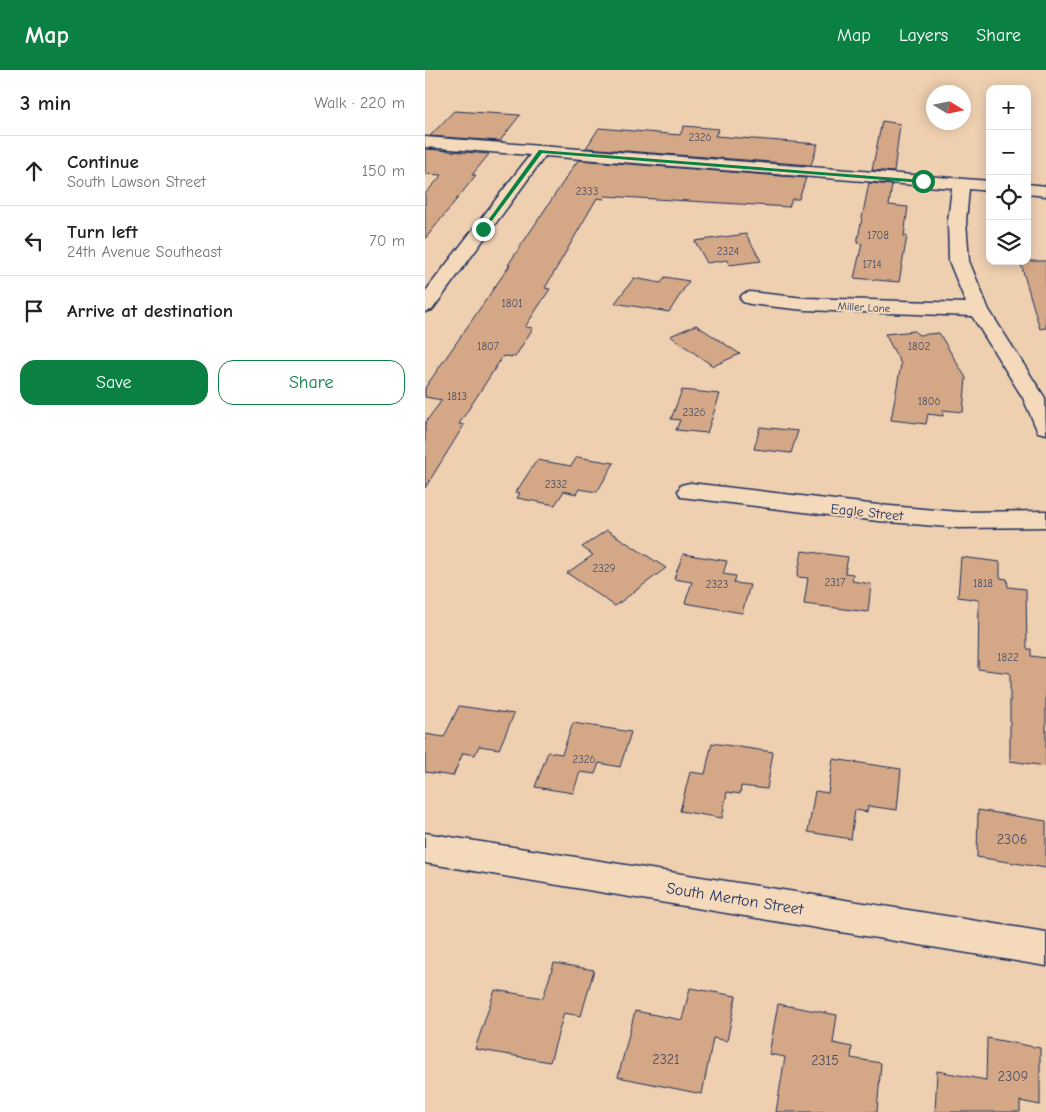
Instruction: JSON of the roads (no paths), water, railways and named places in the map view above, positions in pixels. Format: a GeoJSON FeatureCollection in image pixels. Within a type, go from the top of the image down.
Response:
{"type":"FeatureCollection","features":[{"type":"Feature","properties":{"kind":"street"},"geometry":{"type":"LineString","coordinates":[[425,142],[986,186]]}},
{"type":"Feature","properties":{"kind":"street"},"geometry":{"type":"LineString","coordinates":[[425,306],[541,151]]}},
{"type":"Feature","properties":{"kind":"street"},"geometry":{"type":"LineString","coordinates":[[961,184],[957,221],[959,261],[979,310],[1034,398],[1046,427]]}},
{"type":"Feature","properties":{"kind":"street"},"geometry":{"type":"LineString","coordinates":[[1031,189],[1046,191]]}},
{"type":"Feature","properties":{"kind":"street","name":"Miller Lane"},"geometry":{"type":"LineString","coordinates":[[750,298],[815,304],[979,310]]}},
{"type":"Feature","properties":{"kind":"street","name":"Eagle Street"},"geometry":{"type":"LineString","coordinates":[[690,491],[878,514],[959,520],[1046,519]]}},
{"type":"Feature","properties":{"kind":"street","name":"South Merton Street"},"geometry":{"type":"LineString","coordinates":[[425,848],[1046,949]]}}]}
